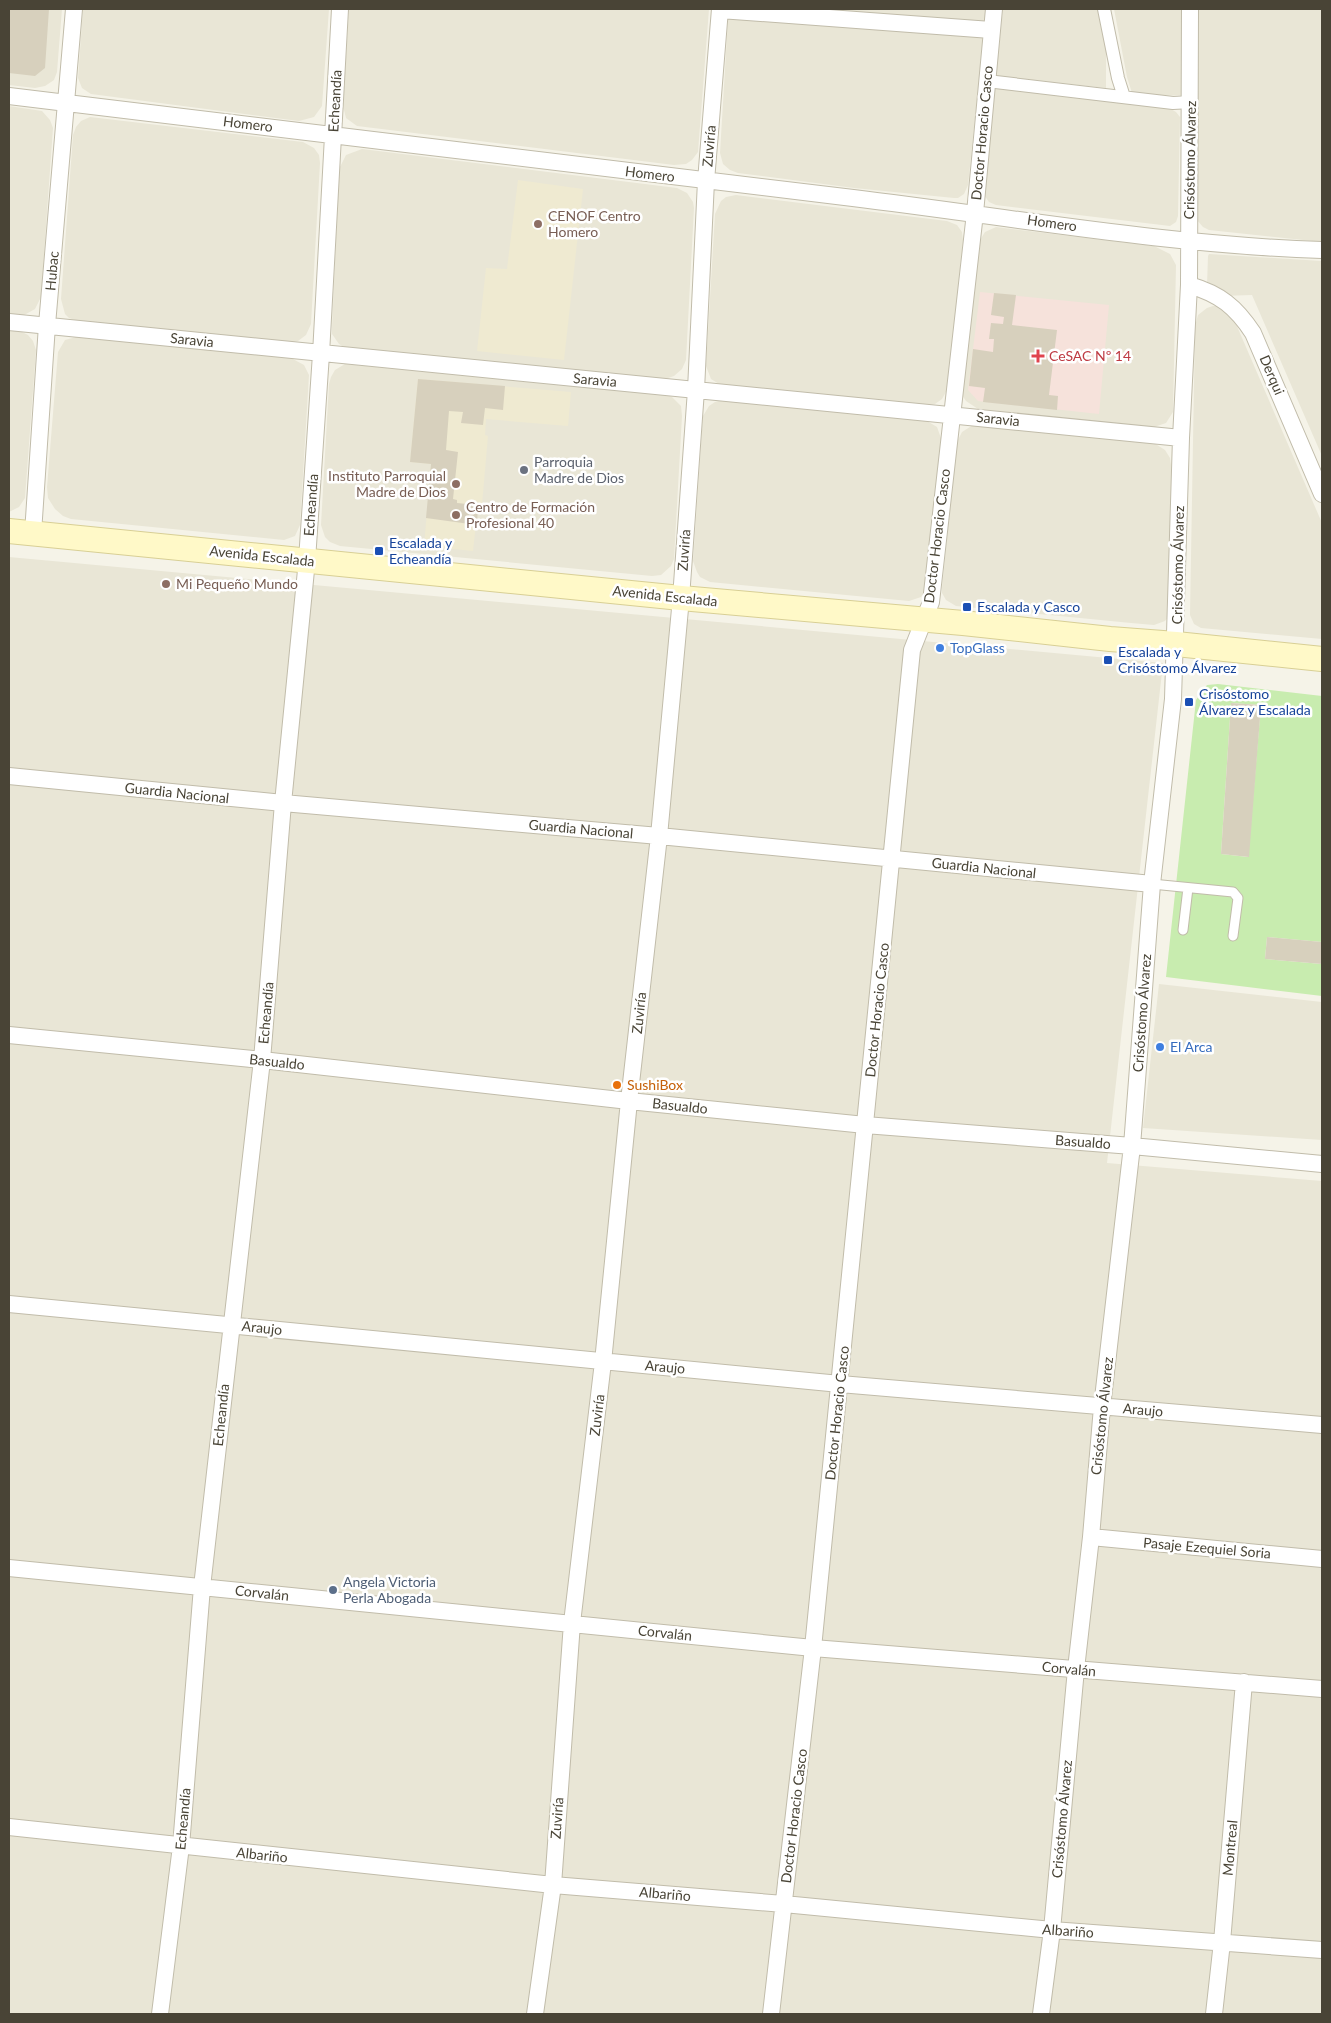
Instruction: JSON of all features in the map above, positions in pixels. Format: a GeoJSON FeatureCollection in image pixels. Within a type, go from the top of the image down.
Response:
{"type":"FeatureCollection","features":[{"type":"Feature","properties":{"kind":"main road","name":"Avenida Escalada"},"geometry":{"type":"LineString","coordinates":[[9,531],[680,598],[1322,659]]}},
{"type":"Feature","properties":{"kind":"street","name":"Hubac"},"geometry":{"type":"LineString","coordinates":[[33,533],[47,325],[74,9]]}},
{"type":"Feature","properties":{"kind":"street","name":"Echeandía"},"geometry":{"type":"LineString","coordinates":[[160,2014],[182,1846],[202,1587],[262,1060],[283,803],[307,560],[321,354],[340,9]]}},
{"type":"Feature","properties":{"kind":"street"},"geometry":{"type":"LineString","coordinates":[[720,9],[991,30]]}},
{"type":"Feature","properties":{"kind":"street","name":"Zuviría"},"geometry":{"type":"LineString","coordinates":[[535,2014],[552,1885],[572,1624],[603,1362],[629,1101],[659,836],[696,390],[706,181],[720,9]]}},
{"type":"Feature","properties":{"kind":"street","name":"Doctor Horacio Casco"},"geometry":{"type":"LineString","coordinates":[[771,2014],[814,1648],[912,650],[931,602],[974,213],[994,9]]}},
{"type":"Feature","properties":{"kind":"street"},"geometry":{"type":"LineString","coordinates":[[1104,9],[1118,78],[1124,97]]}},
{"type":"Feature","properties":{"kind":"street","name":"Crisóstomo Álvarez"},"geometry":{"type":"LineString","coordinates":[[1042,2014],[1091,1537],[1102,1407],[1132,1146],[1152,884],[1174,700],[1181,438],[1189,285],[1190,9]]}},
{"type":"Feature","properties":{"kind":"street"},"geometry":{"type":"LineString","coordinates":[[987,81],[1173,103],[1191,102]]}},
{"type":"Feature","properties":{"kind":"street","name":"Homero"},"geometry":{"type":"LineString","coordinates":[[9,96],[974,213],[1189,242],[1256,248],[1322,250]]}},
{"type":"Feature","properties":{"kind":"street","name":"Derqui"},"geometry":{"type":"LineString","coordinates":[[1189,285],[1205,290],[1224,300],[1242,315],[1254,333],[1322,494]]}},
{"type":"Feature","properties":{"kind":"street","name":"Saravia"},"geometry":{"type":"LineString","coordinates":[[9,322],[1181,438]]}},
{"type":"Feature","properties":{"kind":"street","name":"Guardia Nacional"},"geometry":{"type":"LineString","coordinates":[[9,776],[1152,884]]}},
{"type":"Feature","properties":{"kind":"street","name":"Basualdo"},"geometry":{"type":"LineString","coordinates":[[9,1036],[262,1060],[629,1101],[1322,1164]]}},
{"type":"Feature","properties":{"kind":"street","name":"Araujo"},"geometry":{"type":"LineString","coordinates":[[9,1304],[840,1384],[1322,1425]]}},
{"type":"Feature","properties":{"kind":"street","name":"Pasaje Ezequiel Soria"},"geometry":{"type":"LineString","coordinates":[[1091,1537],[1322,1559]]}},
{"type":"Feature","properties":{"kind":"street","name":"Corvalán"},"geometry":{"type":"LineString","coordinates":[[9,1568],[814,1648],[1322,1689]]}},
{"type":"Feature","properties":{"kind":"street","name":"Montreal"},"geometry":{"type":"LineString","coordinates":[[1214,2014],[1244,1682]]}},
{"type":"Feature","properties":{"kind":"street","name":"Albariño"},"geometry":{"type":"LineString","coordinates":[[9,1827],[552,1885],[784,1904],[1052,1930],[1322,1950]]}},
{"type":"Feature","properties":{"kind":"lane"},"geometry":{"type":"LineString","coordinates":[[1152,884],[1233,892],[1238,898],[1232,936]]}},
{"type":"Feature","properties":{"kind":"lane"},"geometry":{"type":"LineString","coordinates":[[1183,930],[1188,888]]}},
{"type":"Feature","properties":{"kind":"shaded area"},"geometry":{"type":"Polygon","coordinates":[[[9,9],[62,9],[57,72],[54,80],[45,86],[35,88],[9,85],[9,9]]]}},
{"type":"Feature","properties":{"kind":"shaded area"},"geometry":{"type":"Polygon","coordinates":[[[83,9],[329,9],[322,106],[314,117],[299,121],[91,94],[82,88],[78,78],[83,9]]]}},
{"type":"Feature","properties":{"kind":"shaded area"},"geometry":{"type":"Polygon","coordinates":[[[349,9],[709,9],[698,152],[686,164],[674,165],[357,126],[346,118],[343,106],[349,9]]]}},
{"type":"Feature","properties":{"kind":"shaded area"},"geometry":{"type":"Polygon","coordinates":[[[778,9],[986,9],[985,20],[980,24],[778,9]]]}},
{"type":"Feature","properties":{"kind":"shaded area"},"geometry":{"type":"Polygon","coordinates":[[[1003,9],[1098,9],[1106,48],[1106,88],[996,76],[1003,9]]]}},
{"type":"Feature","properties":{"kind":"shaded area"},"geometry":{"type":"Polygon","coordinates":[[[1114,9],[1183,9],[1181,95],[1148,96],[1132,93],[1127,77],[1114,9]]]}},
{"type":"Feature","properties":{"kind":"shaded area"},"geometry":{"type":"Polygon","coordinates":[[[1196,9],[1322,9],[1322,242],[1209,230],[1203,227],[1196,219],[1198,149],[1196,9]]]}},
{"type":"Feature","properties":{"kind":"shaded area"},"geometry":{"type":"Polygon","coordinates":[[[733,14],[980,34],[983,38],[968,185],[964,194],[954,198],[854,188],[738,173],[730,170],[723,164],[720,153],[728,19],[733,14]]]}},
{"type":"Feature","properties":{"kind":"shaded area"},"geometry":{"type":"Polygon","coordinates":[[[996,87],[1169,108],[1176,112],[1180,117],[1178,216],[1176,222],[1170,226],[996,205],[989,202],[984,195],[994,89],[996,87]]]}},
{"type":"Feature","properties":{"kind":"shaded area"},"geometry":{"type":"Polygon","coordinates":[[[9,106],[42,111],[50,120],[53,128],[41,297],[35,309],[20,316],[9,315],[9,106]]]}},
{"type":"Feature","properties":{"kind":"shaded area"},"geometry":{"type":"Polygon","coordinates":[[[90,117],[303,142],[314,148],[319,155],[320,163],[311,324],[306,335],[298,341],[291,342],[78,321],[69,318],[65,314],[61,299],[73,135],[81,121],[90,117]]]}},
{"type":"Feature","properties":{"kind":"shaded area"},"geometry":{"type":"Polygon","coordinates":[[[362,149],[677,188],[687,193],[693,202],[694,208],[686,360],[682,369],[674,376],[665,379],[344,347],[339,344],[332,334],[332,328],[339,169],[346,155],[362,149]]]}},
{"type":"Feature","properties":{"kind":"shaded area"},"geometry":{"type":"Polygon","coordinates":[[[518,180],[583,189],[564,360],[477,351],[486,268],[507,269],[518,180]]]}},
{"type":"Feature","properties":{"kind":"shaded area"},"geometry":{"type":"Polygon","coordinates":[[[736,195],[947,221],[957,225],[962,232],[963,240],[948,388],[942,399],[935,404],[927,405],[719,384],[711,379],[706,366],[715,214],[721,201],[726,197],[736,195]]]}},
{"type":"Feature","properties":{"kind":"shaded area"},"geometry":{"type":"Polygon","coordinates":[[[996,227],[1154,246],[1170,254],[1176,265],[1173,412],[1166,423],[1154,427],[978,409],[966,401],[962,395],[980,240],[985,232],[996,227]]]}},
{"type":"Feature","properties":{"kind":"shaded area"},"geometry":{"type":"Polygon","coordinates":[[[1209,254],[1322,261],[1322,456],[1252,295],[1221,296],[1207,285],[1209,254]]]}},
{"type":"Feature","properties":{"kind":"shaded area","name":"CeSAC Nº 14"},"geometry":{"type":"Polygon","coordinates":[[[980,292],[1109,305],[1099,414],[978,401],[968,390],[980,292]]]}},
{"type":"Feature","properties":{"kind":"shaded area"},"geometry":{"type":"Polygon","coordinates":[[[1213,306],[1219,306],[1233,317],[1322,523],[1322,639],[1201,628],[1194,624],[1190,615],[1195,326],[1198,315],[1213,306]]]}},
{"type":"Feature","properties":{"kind":"shaded area"},"geometry":{"type":"Polygon","coordinates":[[[9,330],[28,335],[33,341],[36,350],[25,498],[19,507],[9,512],[9,330]]]}},
{"type":"Feature","properties":{"kind":"shaded area"},"geometry":{"type":"Polygon","coordinates":[[[76,337],[291,358],[304,365],[309,375],[300,525],[295,536],[284,540],[71,519],[63,516],[55,509],[48,498],[47,487],[58,352],[65,340],[76,337]]]}},
{"type":"Feature","properties":{"kind":"shaded area"},"geometry":{"type":"Polygon","coordinates":[[[345,364],[672,397],[681,406],[682,416],[674,559],[671,566],[661,575],[652,576],[340,546],[330,542],[325,537],[321,525],[329,384],[335,370],[345,364]]]}},
{"type":"Feature","properties":{"kind":"shaded area","name":"Instituto Parroquial Madre de Dios"},"geometry":{"type":"Polygon","coordinates":[[[418,379],[571,392],[568,426],[486,419],[485,435],[488,436],[482,505],[478,505],[473,551],[424,546],[431,464],[410,462],[418,379]]]}},
{"type":"Feature","properties":{"kind":"shaded area"},"geometry":{"type":"Polygon","coordinates":[[[723,400],[927,421],[937,427],[942,441],[926,589],[921,597],[909,601],[710,582],[700,577],[693,561],[703,416],[709,406],[723,400]]]}},
{"type":"Feature","properties":{"kind":"shaded area"},"geometry":{"type":"Polygon","coordinates":[[[973,425],[1154,443],[1165,450],[1170,458],[1171,465],[1171,572],[1168,617],[1165,621],[1154,625],[1131,623],[956,606],[946,600],[942,593],[942,587],[957,442],[962,432],[973,425]]]}},
{"type":"Feature","properties":{"kind":"shaded area"},"geometry":{"type":"Polygon","coordinates":[[[9,557],[1163,663],[1107,1163],[1322,1181],[1322,2014],[9,2014],[9,557]]]}},
{"type":"Feature","properties":{"kind":"shaded area"},"geometry":{"type":"Polygon","coordinates":[[[1159,984],[1322,1002],[1322,1140],[1143,1128],[1159,984]]]}},
{"type":"Feature","properties":{"kind":"green space"},"geometry":{"type":"Polygon","coordinates":[[[1218,684],[1322,696],[1322,942],[1267,937],[1265,959],[1322,964],[1322,996],[1166,977],[1196,700],[1207,685],[1218,684]],[[1231,703],[1221,854],[1248,857],[1261,705],[1231,703]]]}},
{"type":"Feature","properties":{"kind":"building"},"geometry":{"type":"Polygon","coordinates":[[[9,9],[49,9],[45,68],[35,76],[9,73],[9,9]]]}},
{"type":"Feature","properties":{"kind":"building"},"geometry":{"type":"Polygon","coordinates":[[[994,293],[1016,295],[1012,325],[1057,330],[1049,395],[1058,396],[1057,410],[983,402],[985,388],[969,386],[973,349],[993,352],[994,339],[989,339],[991,323],[1003,324],[1004,317],[991,315],[994,293]]]}},
{"type":"Feature","properties":{"kind":"building"},"geometry":{"type":"Polygon","coordinates":[[[418,379],[505,386],[503,410],[485,408],[483,425],[461,423],[463,412],[449,411],[446,450],[458,452],[453,499],[457,500],[457,503],[478,505],[477,525],[426,518],[431,464],[410,462],[418,379]]]}},
{"type":"Feature","properties":{"kind":"building"},"geometry":{"type":"Polygon","coordinates":[[[1231,703],[1261,705],[1249,857],[1221,854],[1231,703]]]}},
{"type":"Feature","properties":{"kind":"building"},"geometry":{"type":"Polygon","coordinates":[[[1267,937],[1322,942],[1322,964],[1265,959],[1267,937]]]}},
{"type":"Feature","properties":{"kind":"place","name":"CENOF Centro Homero"},"geometry":{"type":"Point","coordinates":[538,224]}},
{"type":"Feature","properties":{"kind":"place","name":"CeSAC Nº 14"},"geometry":{"type":"Point","coordinates":[1038,356]}},
{"type":"Feature","properties":{"kind":"place","name":"Parroquia Madre de Dios"},"geometry":{"type":"Point","coordinates":[524,470]}},
{"type":"Feature","properties":{"kind":"place","name":"Instituto Parroquial Madre de Dios"},"geometry":{"type":"Point","coordinates":[456,484]}},
{"type":"Feature","properties":{"kind":"place","name":"Centro de Formación Profesional 40"},"geometry":{"type":"Point","coordinates":[456,515]}},
{"type":"Feature","properties":{"kind":"place","name":"Escalada y Echeandía"},"geometry":{"type":"Point","coordinates":[379,551]}},
{"type":"Feature","properties":{"kind":"place","name":"Mi Pequeño Mundo"},"geometry":{"type":"Point","coordinates":[166,584]}},
{"type":"Feature","properties":{"kind":"place","name":"Escalada y Casco"},"geometry":{"type":"Point","coordinates":[967,607]}},
{"type":"Feature","properties":{"kind":"place","name":"TopGlass"},"geometry":{"type":"Point","coordinates":[940,648]}},
{"type":"Feature","properties":{"kind":"place","name":"Escalada y Crisóstomo Álvarez"},"geometry":{"type":"Point","coordinates":[1108,660]}},
{"type":"Feature","properties":{"kind":"place","name":"Crisóstomo Álvarez y Escalada"},"geometry":{"type":"Point","coordinates":[1189,702]}},
{"type":"Feature","properties":{"kind":"place","name":"El Arca"},"geometry":{"type":"Point","coordinates":[1160,1047]}},
{"type":"Feature","properties":{"kind":"place","name":"SushiBox"},"geometry":{"type":"Point","coordinates":[617,1085]}},
{"type":"Feature","properties":{"kind":"place","name":"Angela Victoria Perla Abogada"},"geometry":{"type":"Point","coordinates":[333,1590]}}]}
